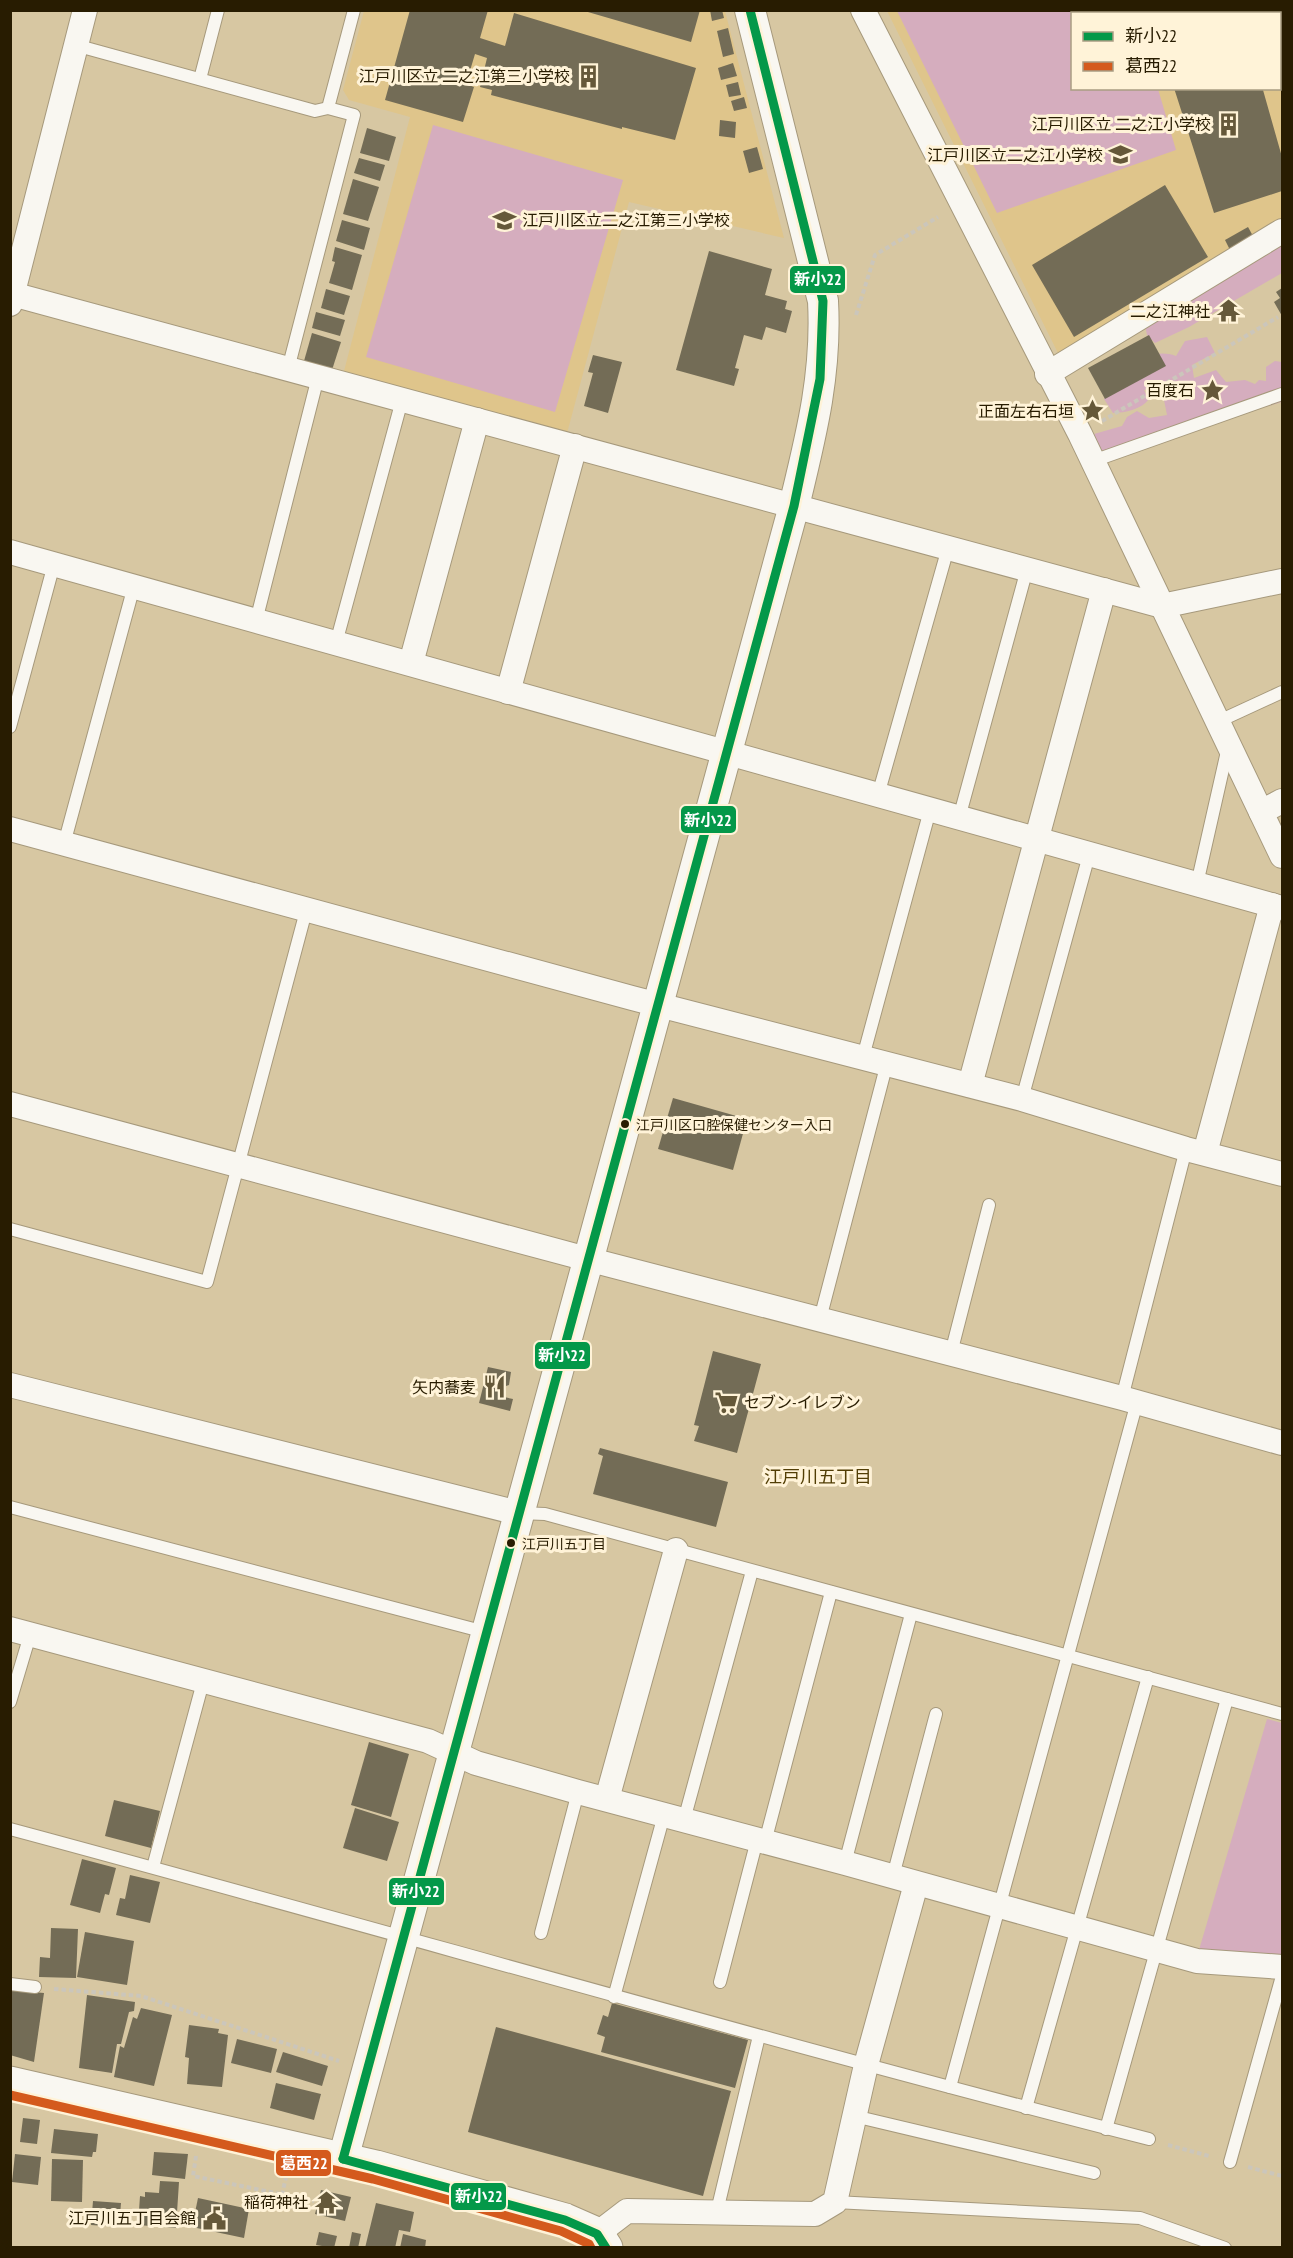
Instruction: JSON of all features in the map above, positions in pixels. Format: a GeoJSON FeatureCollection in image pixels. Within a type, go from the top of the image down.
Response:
{"type":"FeatureCollection","features":[{"type":"Feature","properties":{"kind":"main road"},"geometry":{"type":"LineString","coordinates":[[10,2083],[343,2159],[565,2220],[602,2240]]}},
{"type":"Feature","properties":{"kind":"street"},"geometry":{"type":"LineString","coordinates":[[85,10],[11,299],[318,377],[1162,606],[1282,581]]}},
{"type":"Feature","properties":{"kind":"street"},"geometry":{"type":"LineString","coordinates":[[343,2159],[794,506],[819,394],[825,344],[821,292],[750,10]]}},
{"type":"Feature","properties":{"kind":"street"},"geometry":{"type":"LineString","coordinates":[[863,10],[1047,374],[1080,434],[1282,856]]}},
{"type":"Feature","properties":{"kind":"street"},"geometry":{"type":"LineString","coordinates":[[1047,374],[1282,231]]}},
{"type":"Feature","properties":{"kind":"street"},"geometry":{"type":"LineString","coordinates":[[411,663],[477,420]]}},
{"type":"Feature","properties":{"kind":"street"},"geometry":{"type":"LineString","coordinates":[[508,692],[574,446]]}},
{"type":"Feature","properties":{"kind":"street"},"geometry":{"type":"LineString","coordinates":[[10,552],[411,663],[1036,841],[1277,906],[1196,1151]]}},
{"type":"Feature","properties":{"kind":"street"},"geometry":{"type":"LineString","coordinates":[[970,1085],[1104,590]]}},
{"type":"Feature","properties":{"kind":"street"},"geometry":{"type":"LineString","coordinates":[[1261,812],[1282,801]]}},
{"type":"Feature","properties":{"kind":"street"},"geometry":{"type":"LineString","coordinates":[[10,829],[306,911],[1022,1099],[1282,1174]]}},
{"type":"Feature","properties":{"kind":"street"},"geometry":{"type":"LineString","coordinates":[[10,1104],[587,1259],[1130,1400],[1282,1443]]}},
{"type":"Feature","properties":{"kind":"street"},"geometry":{"type":"LineString","coordinates":[[10,1385],[518,1513]]}},
{"type":"Feature","properties":{"kind":"street"},"geometry":{"type":"LineString","coordinates":[[607,1799],[676,1550]]}},
{"type":"Feature","properties":{"kind":"street"},"geometry":{"type":"LineString","coordinates":[[20,1632],[428,1741],[453,1754],[578,1792],[893,1876],[1197,1961],[1282,1967]]}},
{"type":"Feature","properties":{"kind":"street"},"geometry":{"type":"LineString","coordinates":[[602,2240],[627,2211],[815,2214],[835,2202],[866,2065],[916,1884]]}},
{"type":"Feature","properties":{"kind":"lane"},"geometry":{"type":"LineString","coordinates":[[200,79],[218,10]]}},
{"type":"Feature","properties":{"kind":"lane"},"geometry":{"type":"LineString","coordinates":[[328,108],[354,10]]}},
{"type":"Feature","properties":{"kind":"lane"},"geometry":{"type":"LineString","coordinates":[[75,45],[315,111],[328,108],[354,115],[288,369]]}},
{"type":"Feature","properties":{"kind":"lane"},"geometry":{"type":"LineString","coordinates":[[256,621],[318,377]]}},
{"type":"Feature","properties":{"kind":"lane"},"geometry":{"type":"LineString","coordinates":[[1093,461],[1282,394]]}},
{"type":"Feature","properties":{"kind":"lane"},"geometry":{"type":"LineString","coordinates":[[336,643],[402,400]]}},
{"type":"Feature","properties":{"kind":"lane"},"geometry":{"type":"LineString","coordinates":[[878,795],[948,548]]}},
{"type":"Feature","properties":{"kind":"lane"},"geometry":{"type":"LineString","coordinates":[[10,727],[54,564]]}},
{"type":"Feature","properties":{"kind":"lane"},"geometry":{"type":"LineString","coordinates":[[959,818],[1027,569]]}},
{"type":"Feature","properties":{"kind":"lane"},"geometry":{"type":"LineString","coordinates":[[64,844],[134,586]]}},
{"type":"Feature","properties":{"kind":"lane"},"geometry":{"type":"LineString","coordinates":[[1218,722],[1282,692]]}},
{"type":"Feature","properties":{"kind":"lane"},"geometry":{"type":"LineString","coordinates":[[1197,884],[1228,744]]}},
{"type":"Feature","properties":{"kind":"lane"},"geometry":{"type":"LineString","coordinates":[[863,1057],[930,810]]}},
{"type":"Feature","properties":{"kind":"lane"},"geometry":{"type":"LineString","coordinates":[[1022,1099],[1089,855]]}},
{"type":"Feature","properties":{"kind":"lane"},"geometry":{"type":"LineString","coordinates":[[10,1228],[207,1282],[306,911]]}},
{"type":"Feature","properties":{"kind":"lane"},"geometry":{"type":"LineString","coordinates":[[820,1319],[887,1064]]}},
{"type":"Feature","properties":{"kind":"lane"},"geometry":{"type":"LineString","coordinates":[[950,2087],[1068,1656],[1130,1400],[1196,1151]]}},
{"type":"Feature","properties":{"kind":"lane"},"geometry":{"type":"LineString","coordinates":[[951,1353],[989,1204]]}},
{"type":"Feature","properties":{"kind":"lane"},"geometry":{"type":"LineString","coordinates":[[10,1507],[485,1632]]}},
{"type":"Feature","properties":{"kind":"lane"},"geometry":{"type":"LineString","coordinates":[[518,1513],[545,1514],[1282,1714]]}},
{"type":"Feature","properties":{"kind":"lane"},"geometry":{"type":"LineString","coordinates":[[614,1997],[752,1571]]}},
{"type":"Feature","properties":{"kind":"lane"},"geometry":{"type":"LineString","coordinates":[[720,1982],[831,1592]]}},
{"type":"Feature","properties":{"kind":"lane"},"geometry":{"type":"LineString","coordinates":[[844,1863],[911,1614]]}},
{"type":"Feature","properties":{"kind":"lane"},"geometry":{"type":"LineString","coordinates":[[10,1702],[20,1632]]}},
{"type":"Feature","properties":{"kind":"lane"},"geometry":{"type":"LineString","coordinates":[[1026,2108],[1148,1677]]}},
{"type":"Feature","properties":{"kind":"lane"},"geometry":{"type":"LineString","coordinates":[[153,1867],[203,1682]]}},
{"type":"Feature","properties":{"kind":"lane"},"geometry":{"type":"LineString","coordinates":[[1106,2129],[1227,1699]]}},
{"type":"Feature","properties":{"kind":"lane"},"geometry":{"type":"LineString","coordinates":[[893,1876],[936,1714]]}},
{"type":"Feature","properties":{"kind":"lane"},"geometry":{"type":"LineString","coordinates":[[541,1933],[578,1792]]}},
{"type":"Feature","properties":{"kind":"lane"},"geometry":{"type":"LineString","coordinates":[[10,1829],[405,1936],[614,1997],[1149,2139]]}},
{"type":"Feature","properties":{"kind":"lane"},"geometry":{"type":"LineString","coordinates":[[1230,2162],[1282,1976]]}},
{"type":"Feature","properties":{"kind":"lane"},"geometry":{"type":"LineString","coordinates":[[10,1984],[31,1987]]}},
{"type":"Feature","properties":{"kind":"lane"},"geometry":{"type":"LineString","coordinates":[[717,2211],[759,2036]]}},
{"type":"Feature","properties":{"kind":"lane"},"geometry":{"type":"LineString","coordinates":[[854,2116],[1094,2173]]}},
{"type":"Feature","properties":{"kind":"lane"},"geometry":{"type":"LineString","coordinates":[[835,2202],[1140,2218],[1225,2247]]}},
{"type":"Feature","properties":{"kind":"path"},"geometry":{"type":"LineString","coordinates":[[825,344],[848,336],[875,255],[947,212]]}},
{"type":"Feature","properties":{"kind":"path"},"geometry":{"type":"LineString","coordinates":[[1080,434],[1278,317]]}},
{"type":"Feature","properties":{"kind":"path"},"geometry":{"type":"LineString","coordinates":[[31,1987],[141,1996],[366,2070]]}},
{"type":"Feature","properties":{"kind":"path"},"geometry":{"type":"LineString","coordinates":[[195,2159],[193,2176],[314,2201]]}},
{"type":"Feature","properties":{"kind":"shaded area","name":"江戸川区立二之江第三小学校"},"geometry":{"type":"Polygon","coordinates":[[[364,11],[725,11],[784,238],[629,202],[566,437],[343,375],[410,117],[349,100],[343,90],[364,11]]]}},
{"type":"Feature","properties":{"kind":"shaded area","name":"江戸川区立二之江小学校"},"geometry":{"type":"Polygon","coordinates":[[[887,11],[1282,11],[1282,222],[1060,357],[887,11]]]}},
{"type":"Feature","properties":{"kind":"shaded area"},"geometry":{"type":"Polygon","coordinates":[[[897,11],[1135,11],[1071,12],[1071,90],[1158,90],[1176,150],[997,213],[897,11]]]}},
{"type":"Feature","properties":{"kind":"shaded area"},"geometry":{"type":"Polygon","coordinates":[[[433,125],[623,180],[555,412],[366,357],[433,125]]]}},
{"type":"Feature","properties":{"kind":"shaded area"},"geometry":{"type":"Polygon","coordinates":[[[1282,235],[1282,273],[1189,327],[1155,343],[1147,335],[1145,325],[1282,235]]]}},
{"type":"Feature","properties":{"kind":"shaded area"},"geometry":{"type":"Polygon","coordinates":[[[1207,337],[1215,353],[1192,365],[1194,378],[1216,370],[1226,382],[1245,380],[1255,384],[1259,380],[1266,381],[1266,367],[1275,361],[1282,362],[1282,402],[1103,454],[1094,434],[1122,426],[1127,417],[1137,411],[1149,418],[1167,415],[1163,395],[1158,388],[1144,390],[1149,399],[1142,405],[1133,410],[1118,413],[1113,413],[1104,399],[1109,392],[1138,363],[1156,354],[1176,356],[1185,341],[1207,337]]]}},
{"type":"Feature","properties":{"kind":"shaded area"},"geometry":{"type":"Polygon","coordinates":[[[1267,1719],[1282,1723],[1282,1958],[1199,1950],[1267,1719]]]}},
{"type":"Feature","properties":{"kind":"building","name":"江戸川区立 二之江第三小学校"},"geometry":{"type":"Polygon","coordinates":[[[410,10],[488,10],[480,38],[505,46],[514,13],[696,68],[675,140],[622,127],[622,129],[491,95],[492,90],[480,87],[487,58],[475,54],[466,84],[474,87],[463,122],[385,100],[410,10]]]}},
{"type":"Feature","properties":{"kind":"building"},"geometry":{"type":"Polygon","coordinates":[[[581,10],[700,10],[691,42],[581,10]]]}},
{"type":"Feature","properties":{"kind":"building"},"geometry":{"type":"Polygon","coordinates":[[[710,10],[722,10],[724,18],[712,21],[710,10]]]}},
{"type":"Feature","properties":{"kind":"building"},"geometry":{"type":"Polygon","coordinates":[[[1150,10],[1265,10],[1265,12],[1150,12],[1150,10]]]}},
{"type":"Feature","properties":{"kind":"building"},"geometry":{"type":"Polygon","coordinates":[[[728,28],[734,54],[723,57],[717,31],[728,28]]]}},
{"type":"Feature","properties":{"kind":"building"},"geometry":{"type":"Polygon","coordinates":[[[733,63],[737,76],[721,80],[718,68],[733,63]]]}},
{"type":"Feature","properties":{"kind":"building"},"geometry":{"type":"Polygon","coordinates":[[[738,82],[741,95],[729,97],[726,85],[738,82]]]}},
{"type":"Feature","properties":{"kind":"building","name":"江戸川区立 二之江小学校"},"geometry":{"type":"Polygon","coordinates":[[[1175,90],[1263,90],[1282,157],[1282,191],[1214,213],[1175,90]]]}},
{"type":"Feature","properties":{"kind":"building"},"geometry":{"type":"Polygon","coordinates":[[[744,97],[747,108],[734,111],[731,101],[744,97]]]}},
{"type":"Feature","properties":{"kind":"building"},"geometry":{"type":"Polygon","coordinates":[[[720,120],[736,122],[735,138],[719,136],[720,120]]]}},
{"type":"Feature","properties":{"kind":"building"},"geometry":{"type":"Polygon","coordinates":[[[367,128],[396,137],[389,161],[360,153],[367,128]]]}},
{"type":"Feature","properties":{"kind":"building"},"geometry":{"type":"Polygon","coordinates":[[[757,147],[763,169],[749,173],[743,151],[757,147]]]}},
{"type":"Feature","properties":{"kind":"building"},"geometry":{"type":"Polygon","coordinates":[[[359,158],[385,165],[380,181],[354,173],[359,158]]]}},
{"type":"Feature","properties":{"kind":"building"},"geometry":{"type":"Polygon","coordinates":[[[353,179],[379,187],[368,221],[343,214],[353,179]]]}},
{"type":"Feature","properties":{"kind":"building"},"geometry":{"type":"Polygon","coordinates":[[[1165,185],[1208,257],[1074,337],[1032,265],[1165,185]]]}},
{"type":"Feature","properties":{"kind":"building"},"geometry":{"type":"Polygon","coordinates":[[[342,220],[370,228],[364,250],[336,241],[342,220]]]}},
{"type":"Feature","properties":{"kind":"building"},"geometry":{"type":"Polygon","coordinates":[[[1248,227],[1253,236],[1230,250],[1225,240],[1248,227]]]}},
{"type":"Feature","properties":{"kind":"building"},"geometry":{"type":"Polygon","coordinates":[[[335,247],[362,255],[352,290],[329,283],[335,262],[332,261],[335,247]]]}},
{"type":"Feature","properties":{"kind":"building"},"geometry":{"type":"Polygon","coordinates":[[[709,251],[772,269],[765,295],[787,301],[785,309],[792,311],[786,333],[766,327],[762,340],[744,335],[735,368],[739,369],[734,386],[676,370],[709,251]]]}},
{"type":"Feature","properties":{"kind":"building"},"geometry":{"type":"Polygon","coordinates":[[[1282,288],[1282,316],[1274,302],[1280,298],[1276,292],[1282,288]]]}},
{"type":"Feature","properties":{"kind":"building"},"geometry":{"type":"Polygon","coordinates":[[[326,289],[350,296],[344,315],[321,308],[326,289]]]}},
{"type":"Feature","properties":{"kind":"building"},"geometry":{"type":"Polygon","coordinates":[[[316,312],[345,320],[340,336],[312,328],[316,312]]]}},
{"type":"Feature","properties":{"kind":"building"},"geometry":{"type":"Polygon","coordinates":[[[312,333],[341,342],[332,370],[304,361],[312,333]]]}},
{"type":"Feature","properties":{"kind":"building"},"geometry":{"type":"Polygon","coordinates":[[[1149,335],[1166,366],[1105,399],[1088,368],[1149,335]]]}},
{"type":"Feature","properties":{"kind":"building"},"geometry":{"type":"Polygon","coordinates":[[[593,355],[622,362],[608,413],[584,406],[593,373],[588,372],[593,355]]]}},
{"type":"Feature","properties":{"kind":"building"},"geometry":{"type":"Polygon","coordinates":[[[673,1098],[747,1119],[733,1170],[658,1149],[673,1098]]]}},
{"type":"Feature","properties":{"kind":"building"},"geometry":{"type":"Polygon","coordinates":[[[713,1351],[761,1364],[737,1453],[694,1441],[699,1426],[694,1425],[713,1351]]]}},
{"type":"Feature","properties":{"kind":"building"},"geometry":{"type":"Polygon","coordinates":[[[488,1367],[511,1372],[504,1397],[513,1399],[510,1411],[479,1403],[488,1367]]]}},
{"type":"Feature","properties":{"kind":"building"},"geometry":{"type":"Polygon","coordinates":[[[600,1448],[728,1482],[716,1527],[593,1494],[603,1456],[598,1454],[600,1448]]]}},
{"type":"Feature","properties":{"kind":"building"},"geometry":{"type":"Polygon","coordinates":[[[369,1742],[409,1754],[391,1817],[351,1805],[369,1742]]]}},
{"type":"Feature","properties":{"kind":"building"},"geometry":{"type":"Polygon","coordinates":[[[114,1800],[160,1811],[151,1848],[105,1836],[114,1800]]]}},
{"type":"Feature","properties":{"kind":"building"},"geometry":{"type":"Polygon","coordinates":[[[355,1808],[399,1822],[387,1861],[343,1848],[355,1808]]]}},
{"type":"Feature","properties":{"kind":"building"},"geometry":{"type":"Polygon","coordinates":[[[82,1859],[116,1868],[109,1895],[105,1894],[100,1913],[70,1905],[82,1859]]]}},
{"type":"Feature","properties":{"kind":"building"},"geometry":{"type":"Polygon","coordinates":[[[130,1875],[160,1882],[150,1923],[116,1915],[120,1898],[125,1899],[130,1875]]]}},
{"type":"Feature","properties":{"kind":"building"},"geometry":{"type":"Polygon","coordinates":[[[51,1928],[78,1929],[76,1978],[39,1977],[40,1957],[50,1958],[51,1928]]]}},
{"type":"Feature","properties":{"kind":"building"},"geometry":{"type":"Polygon","coordinates":[[[85,1932],[134,1941],[127,1985],[77,1977],[85,1932]]]}},
{"type":"Feature","properties":{"kind":"building"},"geometry":{"type":"Polygon","coordinates":[[[10,1990],[44,1993],[34,2062],[10,2055],[10,1990]]]}},
{"type":"Feature","properties":{"kind":"building"},"geometry":{"type":"Polygon","coordinates":[[[87,1995],[135,2002],[134,2011],[129,2012],[121,2044],[117,2044],[112,2073],[79,2068],[87,1995]]]}},
{"type":"Feature","properties":{"kind":"building"},"geometry":{"type":"Polygon","coordinates":[[[612,2003],[748,2040],[735,2088],[601,2052],[605,2037],[597,2034],[603,2015],[608,2017],[612,2003]]]}},
{"type":"Feature","properties":{"kind":"building"},"geometry":{"type":"Polygon","coordinates":[[[141,2008],[172,2015],[154,2086],[114,2077],[120,2046],[124,2048],[133,2017],[137,2019],[141,2008]]]}},
{"type":"Feature","properties":{"kind":"building"},"geometry":{"type":"Polygon","coordinates":[[[189,2025],[219,2029],[218,2033],[228,2035],[222,2087],[187,2084],[189,2058],[185,2057],[189,2025]]]}},
{"type":"Feature","properties":{"kind":"building"},"geometry":{"type":"Polygon","coordinates":[[[496,2027],[731,2091],[703,2196],[468,2132],[496,2027]]]}},
{"type":"Feature","properties":{"kind":"building"},"geometry":{"type":"Polygon","coordinates":[[[237,2039],[277,2049],[271,2073],[231,2063],[237,2039]]]}},
{"type":"Feature","properties":{"kind":"building"},"geometry":{"type":"Polygon","coordinates":[[[283,2052],[328,2066],[322,2086],[276,2072],[283,2052]]]}},
{"type":"Feature","properties":{"kind":"building"},"geometry":{"type":"Polygon","coordinates":[[[276,2083],[321,2094],[314,2120],[270,2108],[276,2083]]]}},
{"type":"Feature","properties":{"kind":"building"},"geometry":{"type":"Polygon","coordinates":[[[23,2118],[40,2120],[37,2144],[20,2142],[23,2118]]]}},
{"type":"Feature","properties":{"kind":"building"},"geometry":{"type":"Polygon","coordinates":[[[54,2129],[98,2134],[96,2152],[93,2152],[92,2157],[51,2153],[54,2129]]]}},
{"type":"Feature","properties":{"kind":"building"},"geometry":{"type":"Polygon","coordinates":[[[154,2152],[188,2154],[185,2179],[152,2175],[154,2152]]]}},
{"type":"Feature","properties":{"kind":"building"},"geometry":{"type":"Polygon","coordinates":[[[15,2154],[41,2157],[38,2185],[12,2182],[15,2154]]]}},
{"type":"Feature","properties":{"kind":"building"},"geometry":{"type":"Polygon","coordinates":[[[52,2159],[83,2160],[82,2202],[51,2201],[52,2159]]]}},
{"type":"Feature","properties":{"kind":"building"},"geometry":{"type":"Polygon","coordinates":[[[160,2181],[179,2182],[176,2228],[138,2225],[140,2196],[145,2197],[145,2192],[159,2193],[160,2181]]]}},
{"type":"Feature","properties":{"kind":"building"},"geometry":{"type":"Polygon","coordinates":[[[321,2190],[351,2197],[345,2221],[315,2214],[321,2190]]]}},
{"type":"Feature","properties":{"kind":"building"},"geometry":{"type":"Polygon","coordinates":[[[198,2198],[249,2209],[244,2238],[192,2227],[198,2198]]]}},
{"type":"Feature","properties":{"kind":"building"},"geometry":{"type":"Polygon","coordinates":[[[93,2201],[121,2203],[119,2227],[91,2225],[93,2201]]]}},
{"type":"Feature","properties":{"kind":"building"},"geometry":{"type":"Polygon","coordinates":[[[376,2203],[414,2212],[410,2232],[399,2230],[395,2248],[365,2248],[376,2203]]]}},
{"type":"Feature","properties":{"kind":"building"},"geometry":{"type":"Polygon","coordinates":[[[319,2232],[337,2236],[334,2248],[316,2245],[319,2232]]]}},
{"type":"Feature","properties":{"kind":"building"},"geometry":{"type":"Polygon","coordinates":[[[352,2232],[361,2234],[358,2248],[349,2248],[352,2232]]]}},
{"type":"Feature","properties":{"kind":"building"},"geometry":{"type":"Polygon","coordinates":[[[403,2234],[426,2240],[425,2248],[400,2248],[403,2234]]]}},
{"type":"Feature","properties":{"kind":"transit line","name":"新小22"},"geometry":{"type":"LineString","coordinates":[[343,2159],[794,506],[820,379],[823,301],[750,10]]}},
{"type":"Feature","properties":{"kind":"transit line","name":"葛西22"},"geometry":{"type":"LineString","coordinates":[[10,2095],[373,2179],[561,2231],[589,2244],[591,2248]]}},
{"type":"Feature","properties":{"kind":"transit line","name":"新小22"},"geometry":{"type":"LineString","coordinates":[[343,2159],[565,2220],[597,2234],[606,2248]]}},
{"type":"Feature","properties":{"kind":"place","name":"江戸川区立 二之江第三小学校"},"geometry":{"type":"Point","coordinates":[588,76]}},
{"type":"Feature","properties":{"kind":"place","name":"江戸川区立 二之江小学校"},"geometry":{"type":"Point","coordinates":[1229,124]}},
{"type":"Feature","properties":{"kind":"place","name":"江戸川区立二之江小学校"},"geometry":{"type":"Point","coordinates":[1121,155]}},
{"type":"Feature","properties":{"kind":"place","name":"江戸川区立二之江第三小学校"},"geometry":{"type":"Point","coordinates":[504,220]}},
{"type":"Feature","properties":{"kind":"place","name":"二之江神社"},"geometry":{"type":"Point","coordinates":[1228,311]}},
{"type":"Feature","properties":{"kind":"place","name":"百度石"},"geometry":{"type":"Point","coordinates":[1212,390]}},
{"type":"Feature","properties":{"kind":"place","name":"正面左右石垣"},"geometry":{"type":"Point","coordinates":[1092,411]}},
{"type":"Feature","properties":{"kind":"place","name":"江戸川区口腔保健センター入口"},"geometry":{"type":"Point","coordinates":[625,1124]}},
{"type":"Feature","properties":{"kind":"place","name":"矢内蕎麦"},"geometry":{"type":"Point","coordinates":[494,1387]}},
{"type":"Feature","properties":{"kind":"place","name":"セブン-イレブン"},"geometry":{"type":"Point","coordinates":[726,1402]}},
{"type":"Feature","properties":{"kind":"place","name":"江戸川五丁目"},"geometry":{"type":"Point","coordinates":[511,1543]}},
{"type":"Feature","properties":{"kind":"place","name":"稲荷神社"},"geometry":{"type":"Point","coordinates":[326,2202]}},
{"type":"Feature","properties":{"kind":"place","name":"江戸川五丁目会館"},"geometry":{"type":"Point","coordinates":[214,2218]}},
{"type":"Feature","properties":{"kind":"district","name":"江戸川五丁目"},"geometry":{"type":"Point","coordinates":[818,1477]}}]}
